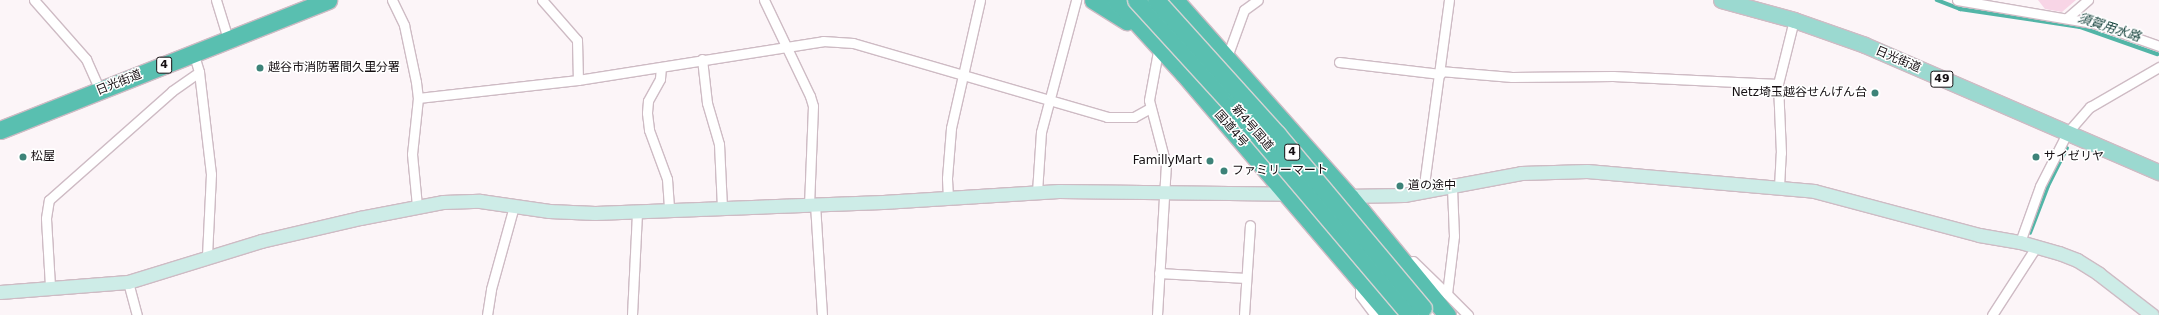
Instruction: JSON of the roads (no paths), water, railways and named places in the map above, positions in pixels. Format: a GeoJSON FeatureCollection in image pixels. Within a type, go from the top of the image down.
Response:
{"type":"FeatureCollection","features":[{"type":"Feature","properties":{"kind":"highway","name":"日光街道"},"geometry":{"type":"LineString","coordinates":[[0,130],[193,52],[328,0]]}},
{"type":"Feature","properties":{"kind":"highway"},"geometry":{"type":"LineString","coordinates":[[1093,0],[1154,41]]}},
{"type":"Feature","properties":{"kind":"highway","name":"国道4号"},"geometry":{"type":"LineString","coordinates":[[1116,0],[1154,41],[1360,278],[1390,315]]}},
{"type":"Feature","properties":{"kind":"highway","name":"新4号国道"},"geometry":{"type":"LineString","coordinates":[[1136,0],[1420,312]]}},
{"type":"Feature","properties":{"kind":"highway","name":"新4号国道"},"geometry":{"type":"LineString","coordinates":[[1156,0],[1277,134],[1420,312]]}},
{"type":"Feature","properties":{"kind":"highway","name":"4"},"geometry":{"type":"LineString","coordinates":[[1175,0],[1350,197],[1447,315]]}},
{"type":"Feature","properties":{"kind":"main road","name":"日光街道"},"geometry":{"type":"LineString","coordinates":[[1721,0],[1750,3],[1865,45],[2159,172]]}},
{"type":"Feature","properties":{"kind":"street"},"geometry":{"type":"LineString","coordinates":[[34,0],[86,59],[100,90]]}},
{"type":"Feature","properties":{"kind":"street"},"geometry":{"type":"LineString","coordinates":[[216,0],[228,39]]}},
{"type":"Feature","properties":{"kind":"street"},"geometry":{"type":"LineString","coordinates":[[392,0],[401,18],[410,48],[418,98],[412,154],[417,206]]}},
{"type":"Feature","properties":{"kind":"street"},"geometry":{"type":"LineString","coordinates":[[542,0],[577,40],[578,80]]}},
{"type":"Feature","properties":{"kind":"street"},"geometry":{"type":"LineString","coordinates":[[764,0],[785,48],[810,96],[813,106],[812,204],[822,315]]}},
{"type":"Feature","properties":{"kind":"street"},"geometry":{"type":"LineString","coordinates":[[948,198],[947,178],[950,134],[980,0]]}},
{"type":"Feature","properties":{"kind":"street"},"geometry":{"type":"LineString","coordinates":[[1037,192],[1041,132],[1076,0]]}},
{"type":"Feature","properties":{"kind":"street"},"geometry":{"type":"LineString","coordinates":[[1227,57],[1244,10],[1258,0]]}},
{"type":"Feature","properties":{"kind":"street"},"geometry":{"type":"LineString","coordinates":[[1423,192],[1449,0]]}},
{"type":"Feature","properties":{"kind":"street"},"geometry":{"type":"LineString","coordinates":[[1957,0],[2097,24],[2159,46]]}},
{"type":"Feature","properties":{"kind":"street"},"geometry":{"type":"LineString","coordinates":[[2067,18],[2088,0]]}},
{"type":"Feature","properties":{"kind":"street"},"geometry":{"type":"LineString","coordinates":[[1779,187],[1781,153],[1778,84],[1794,20]]}},
{"type":"Feature","properties":{"kind":"street"},"geometry":{"type":"LineString","coordinates":[[418,98],[578,80],[824,41],[853,43],[1119,119],[1139,115],[1150,108]]}},
{"type":"Feature","properties":{"kind":"street"},"geometry":{"type":"LineString","coordinates":[[1154,41],[1149,100],[1166,165],[1157,315]]}},
{"type":"Feature","properties":{"kind":"street"},"geometry":{"type":"LineString","coordinates":[[193,52],[199,72],[211,174],[207,256]]}},
{"type":"Feature","properties":{"kind":"street"},"geometry":{"type":"LineString","coordinates":[[702,60],[707,103],[719,144],[722,208]]}},
{"type":"Feature","properties":{"kind":"street"},"geometry":{"type":"LineString","coordinates":[[1339,62],[1440,73],[1512,77],[1613,76],[1778,84]]}},
{"type":"Feature","properties":{"kind":"street"},"geometry":{"type":"LineString","coordinates":[[661,67],[660,79],[648,101],[647,113],[649,130],[667,179],[669,210]]}},
{"type":"Feature","properties":{"kind":"street"},"geometry":{"type":"LineString","coordinates":[[2020,242],[2040,186],[2067,132],[2090,107],[2159,67]]}},
{"type":"Feature","properties":{"kind":"street"},"geometry":{"type":"LineString","coordinates":[[50,286],[46,218],[49,200],[172,91],[199,72]]}},
{"type":"Feature","properties":{"kind":"street"},"geometry":{"type":"LineString","coordinates":[[0,292],[50,286],[78,287],[128,282],[207,256],[261,241],[417,206],[463,201],[514,206],[549,212],[722,208],[948,198],[1037,192],[1165,191],[1350,197],[1423,192],[1452,188],[1480,179],[1521,173],[1587,171],[1779,187],[1837,196],[1965,232],[2020,242],[2077,260],[2121,289],[2152,315]]}},
{"type":"Feature","properties":{"kind":"street"},"geometry":{"type":"LineString","coordinates":[[1447,294],[1454,236],[1452,188]]}},
{"type":"Feature","properties":{"kind":"street"},"geometry":{"type":"LineString","coordinates":[[487,315],[491,289],[514,206]]}},
{"type":"Feature","properties":{"kind":"street"},"geometry":{"type":"LineString","coordinates":[[632,315],[637,211]]}},
{"type":"Feature","properties":{"kind":"street"},"geometry":{"type":"LineString","coordinates":[[1244,315],[1250,225]]}},
{"type":"Feature","properties":{"kind":"street"},"geometry":{"type":"LineString","coordinates":[[1388,243],[1396,243],[1468,315]]}},
{"type":"Feature","properties":{"kind":"street"},"geometry":{"type":"LineString","coordinates":[[1992,315],[2036,247]]}},
{"type":"Feature","properties":{"kind":"street"},"geometry":{"type":"LineString","coordinates":[[1159,273],[1246,278]]}},
{"type":"Feature","properties":{"kind":"street"},"geometry":{"type":"LineString","coordinates":[[1360,278],[1360,295],[1375,315]]}},
{"type":"Feature","properties":{"kind":"street"},"geometry":{"type":"LineString","coordinates":[[128,282],[137,315]]}},
{"type":"Feature","properties":{"kind":"waterway","name":"須賀用水路"},"geometry":{"type":"LineString","coordinates":[[1937,0],[1960,9],[2080,27],[2157,54]]}},
{"type":"Feature","properties":{"kind":"waterway"},"geometry":{"type":"LineString","coordinates":[[2030,233],[2048,186],[2067,148]]}},
{"type":"Feature","properties":{"kind":"place","name":"越谷市消防署間久里分署"},"geometry":{"type":"Point","coordinates":[260,68]}},
{"type":"Feature","properties":{"kind":"place","name":"Netz埼玉越谷せんげん台"},"geometry":{"type":"Point","coordinates":[1875,93]}},
{"type":"Feature","properties":{"kind":"place","name":"松屋"},"geometry":{"type":"Point","coordinates":[23,157]}},
{"type":"Feature","properties":{"kind":"place","name":"サイゼリヤ"},"geometry":{"type":"Point","coordinates":[2036,157]}},
{"type":"Feature","properties":{"kind":"place","name":"FamillyMart"},"geometry":{"type":"Point","coordinates":[1210,161]}},
{"type":"Feature","properties":{"kind":"place","name":"ファミリーマート"},"geometry":{"type":"Point","coordinates":[1224,171]}},
{"type":"Feature","properties":{"kind":"place","name":"道の途中"},"geometry":{"type":"Point","coordinates":[1400,186]}}]}
